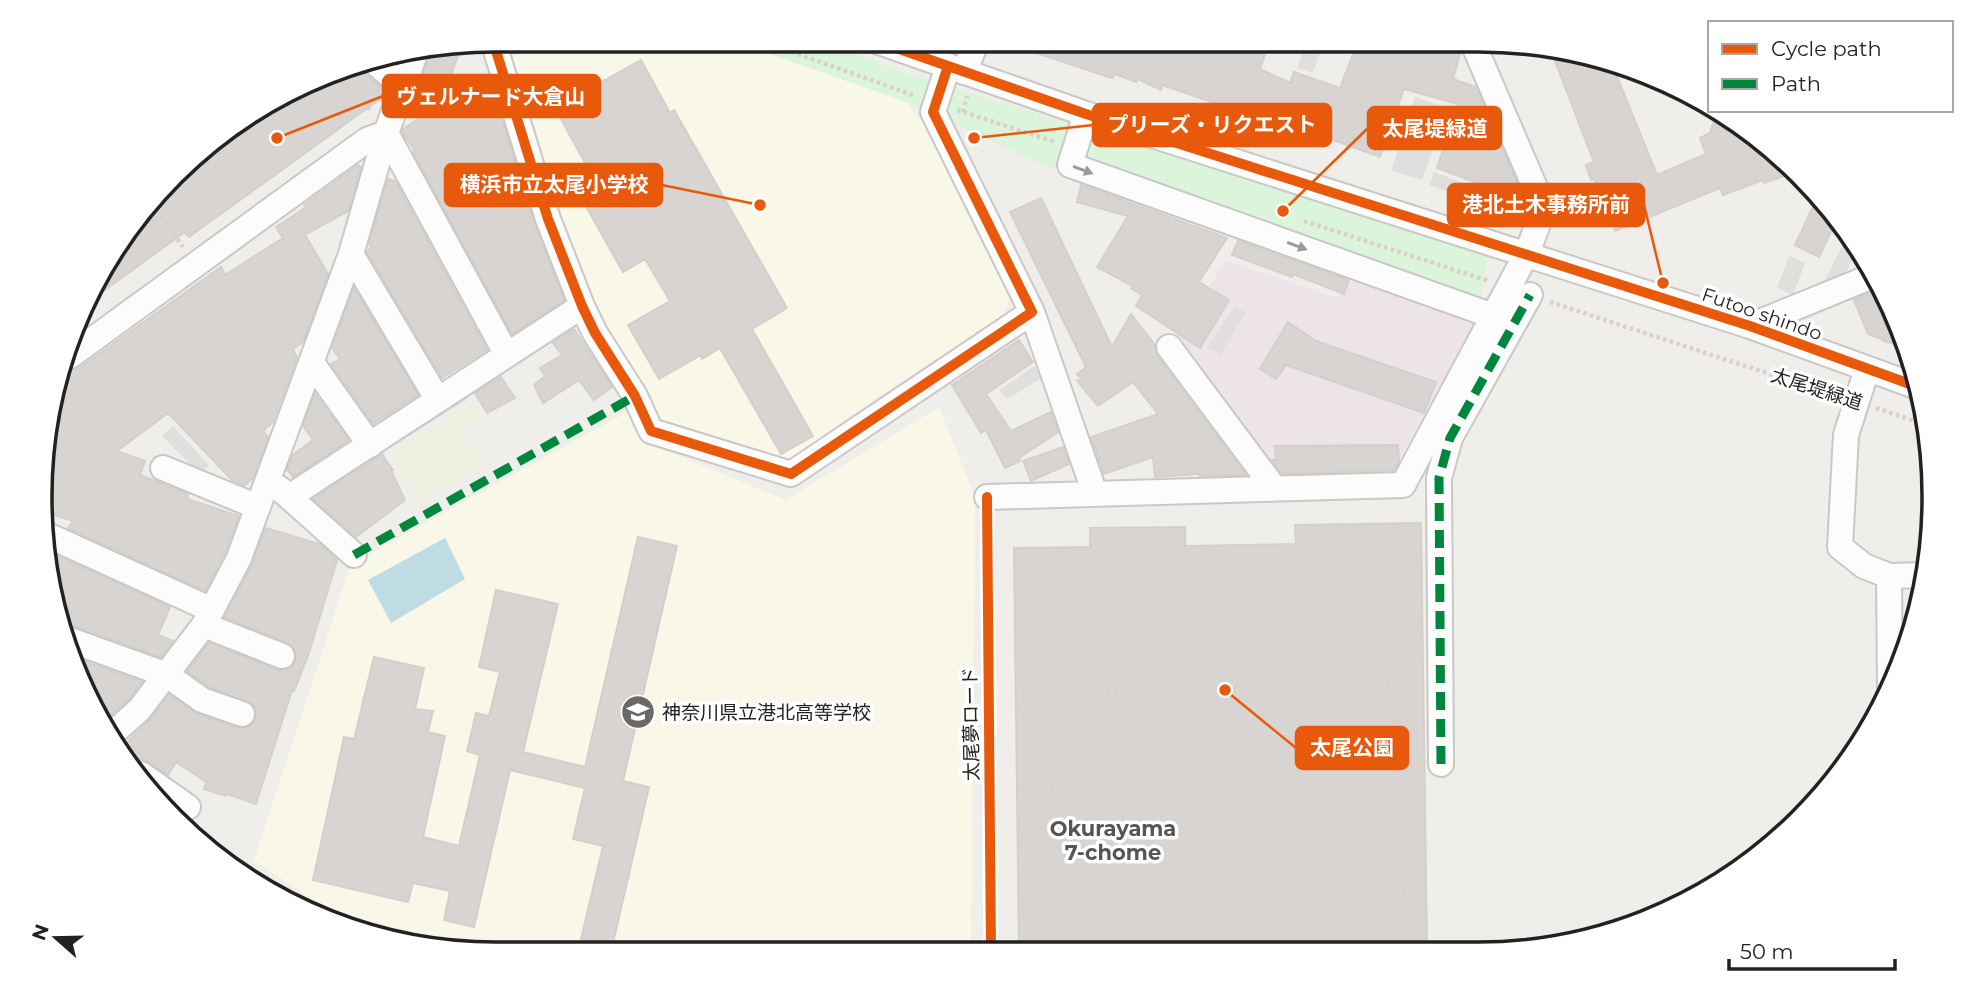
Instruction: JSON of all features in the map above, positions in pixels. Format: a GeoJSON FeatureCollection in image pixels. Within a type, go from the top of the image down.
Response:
{"type":"FeatureCollection","features":[{"type":"Feature","properties":{"kind":"street"},"geometry":{"type":"LineString","coordinates":[[497,52],[548,219],[582,306],[595,333],[635,396],[651,431],[791,474],[1032,312]]}},
{"type":"Feature","properties":{"kind":"street","name":"Futoo shindo"},"geometry":{"type":"LineString","coordinates":[[928,52],[956,69],[1086,114],[1750,326],[1906,383]]}},
{"type":"Feature","properties":{"kind":"street"},"geometry":{"type":"LineString","coordinates":[[969,52],[956,69],[933,112],[1032,312],[1095,494]]}},
{"type":"Feature","properties":{"kind":"street"},"geometry":{"type":"LineString","coordinates":[[988,497],[1403,485],[1527,253],[1541,216],[1540,199],[1477,52]]}},
{"type":"Feature","properties":{"kind":"street"},"geometry":{"type":"LineString","coordinates":[[118,729],[139,710],[167,675],[208,617],[239,558],[351,254],[386,133],[413,61]]}},
{"type":"Feature","properties":{"kind":"street"},"geometry":{"type":"LineString","coordinates":[[381,68],[403,87]]}},
{"type":"Feature","properties":{"kind":"street"},"geometry":{"type":"LineString","coordinates":[[1086,114],[1070,165],[1493,316]]}},
{"type":"Feature","properties":{"kind":"street"},"geometry":{"type":"LineString","coordinates":[[386,133],[507,355]]}},
{"type":"Feature","properties":{"kind":"street"},"geometry":{"type":"LineString","coordinates":[[77,351],[367,140],[386,133]]}},
{"type":"Feature","properties":{"kind":"street"},"geometry":{"type":"LineString","coordinates":[[351,254],[438,400]]}},
{"type":"Feature","properties":{"kind":"street"},"geometry":{"type":"LineString","coordinates":[[1750,326],[1864,279]]}},
{"type":"Feature","properties":{"kind":"street"},"geometry":{"type":"LineString","coordinates":[[1441,764],[1438,478],[1450,439],[1530,295]]}},
{"type":"Feature","properties":{"kind":"street"},"geometry":{"type":"LineString","coordinates":[[289,498],[582,306]]}},
{"type":"Feature","properties":{"kind":"street"},"geometry":{"type":"LineString","coordinates":[[1169,348],[1275,489]]}},
{"type":"Feature","properties":{"kind":"street"},"geometry":{"type":"LineString","coordinates":[[312,363],[370,444]]}},
{"type":"Feature","properties":{"kind":"street"},"geometry":{"type":"LineString","coordinates":[[1867,369],[1846,435],[1840,547],[1864,566],[1889,576],[1915,575]]}},
{"type":"Feature","properties":{"kind":"street"},"geometry":{"type":"LineString","coordinates":[[163,467],[258,507]]}},
{"type":"Feature","properties":{"kind":"street"},"geometry":{"type":"LineString","coordinates":[[270,479],[354,555]]}},
{"type":"Feature","properties":{"kind":"street"},"geometry":{"type":"LineString","coordinates":[[54,539],[282,656]]}},
{"type":"Feature","properties":{"kind":"street"},"geometry":{"type":"LineString","coordinates":[[1889,576],[1890,662]]}},
{"type":"Feature","properties":{"kind":"street"},"geometry":{"type":"LineString","coordinates":[[77,643],[167,675],[201,700],[242,714]]}},
{"type":"Feature","properties":{"kind":"street"},"geometry":{"type":"LineString","coordinates":[[163,790],[188,807]]}},
{"type":"Feature","properties":{"kind":"path"},"geometry":{"type":"LineString","coordinates":[[339,82],[373,112],[386,133]]}},
{"type":"Feature","properties":{"kind":"path"},"geometry":{"type":"LineString","coordinates":[[157,211],[196,265]]}},
{"type":"Feature","properties":{"kind":"path"},"geometry":{"type":"LineString","coordinates":[[1056,942],[1047,901],[1058,829],[1048,754],[1047,721],[1084,694],[1397,682],[1396,765],[1404,881],[1401,942]]}},
{"type":"Feature","properties":{"kind":"shaded area"},"geometry":{"type":"Polygon","coordinates":[[[522,52],[764,52],[907,102],[913,113],[926,121],[1011,294],[1004,315],[878,397],[782,465],[660,420],[578,289],[509,61],[522,52]]]}},
{"type":"Feature","properties":{"kind":"shaded area"},"geometry":{"type":"Polygon","coordinates":[[[1303,52],[1320,52],[1313,73],[1297,68],[1303,52]]]}},
{"type":"Feature","properties":{"kind":"shaded area"},"geometry":{"type":"Polygon","coordinates":[[[1415,97],[1448,108],[1422,180],[1391,171],[1415,97]]]}},
{"type":"Feature","properties":{"kind":"shaded area"},"geometry":{"type":"Polygon","coordinates":[[[1434,172],[1482,190],[1479,202],[1429,185],[1434,172]]]}},
{"type":"Feature","properties":{"kind":"shaded area"},"geometry":{"type":"Polygon","coordinates":[[[1843,244],[1853,259],[1842,281],[1837,285],[1825,280],[1843,244]]]}},
{"type":"Feature","properties":{"kind":"shaded area"},"geometry":{"type":"Polygon","coordinates":[[[1789,256],[1805,263],[1793,295],[1777,287],[1789,256]]]}},
{"type":"Feature","properties":{"kind":"shaded area"},"geometry":{"type":"Polygon","coordinates":[[[1226,261],[1338,298],[1360,274],[1476,321],[1392,472],[1269,468],[1172,342],[1226,261]]]}},
{"type":"Feature","properties":{"kind":"shaded area"},"geometry":{"type":"Polygon","coordinates":[[[1235,306],[1246,313],[1220,355],[1207,348],[1235,306]]]}},
{"type":"Feature","properties":{"kind":"shaded area"},"geometry":{"type":"Polygon","coordinates":[[[1034,366],[1042,378],[1007,399],[999,390],[1034,366]]]}},
{"type":"Feature","properties":{"kind":"shaded area"},"geometry":{"type":"Polygon","coordinates":[[[460,388],[468,399],[391,447],[386,437],[460,388]]]}},
{"type":"Feature","properties":{"kind":"shaded area","name":"神奈川県立港北高等学校"},"geometry":{"type":"Polygon","coordinates":[[[939,407],[975,497],[971,942],[497,942],[439,938],[382,926],[327,908],[254,860],[351,564],[631,410],[647,443],[786,500],[939,407]]]}},
{"type":"Feature","properties":{"kind":"shaded area"},"geometry":{"type":"Polygon","coordinates":[[[173,426],[209,465],[200,474],[162,436],[173,426]]]}},
{"type":"Feature","properties":{"kind":"green space"},"geometry":{"type":"Polygon","coordinates":[[[764,52],[852,52],[897,70],[1487,254],[1481,300],[1061,160],[1052,169],[907,102],[764,52]]]}},
{"type":"Feature","properties":{"kind":"green space"},"geometry":{"type":"Polygon","coordinates":[[[472,404],[482,420],[456,433],[465,448],[475,442],[486,463],[421,502],[390,454],[472,404]]]}},
{"type":"Feature","properties":{"kind":"water"},"geometry":{"type":"Polygon","coordinates":[[[445,538],[465,579],[391,623],[368,580],[445,538]]]}},
{"type":"Feature","properties":{"kind":"building"},"geometry":{"type":"Polygon","coordinates":[[[1033,52],[1266,52],[1260,69],[1290,83],[1294,72],[1340,88],[1354,52],[1454,52],[1460,54],[1453,79],[1476,87],[1525,201],[1437,168],[1458,104],[1404,89],[1380,157],[1295,126],[1294,130],[1263,116],[1262,119],[1162,85],[1161,90],[1138,79],[1136,82],[1115,74],[1112,78],[1033,52]]]}},
{"type":"Feature","properties":{"kind":"building"},"geometry":{"type":"Polygon","coordinates":[[[459,54],[445,90],[452,97],[418,88],[428,58],[459,54]]]}},
{"type":"Feature","properties":{"kind":"building"},"geometry":{"type":"Polygon","coordinates":[[[1554,59],[1616,75],[1657,175],[1706,154],[1700,138],[1710,133],[1714,121],[1748,144],[1784,176],[1764,183],[1763,180],[1723,195],[1720,188],[1615,231],[1586,165],[1594,162],[1554,59]]]}},
{"type":"Feature","properties":{"kind":"building"},"geometry":{"type":"Polygon","coordinates":[[[641,60],[670,113],[674,110],[787,308],[752,329],[813,436],[781,454],[720,348],[702,359],[701,355],[659,379],[628,325],[670,301],[645,259],[623,272],[567,173],[585,163],[555,108],[641,60]]]}},
{"type":"Feature","properties":{"kind":"building"},"geometry":{"type":"Polygon","coordinates":[[[364,73],[385,91],[382,101],[380,99],[189,237],[185,232],[103,291],[144,226],[183,183],[226,144],[300,98],[354,76],[364,73]]]}},
{"type":"Feature","properties":{"kind":"building"},"geometry":{"type":"Polygon","coordinates":[[[489,79],[534,223],[564,300],[512,334],[413,152],[415,151],[402,132],[468,87],[489,79]]]}},
{"type":"Feature","properties":{"kind":"building"},"geometry":{"type":"Polygon","coordinates":[[[358,165],[361,167],[348,211],[305,235],[328,274],[303,342],[293,349],[297,357],[273,422],[263,431],[268,437],[252,479],[245,485],[233,481],[168,413],[117,451],[145,461],[140,475],[188,494],[187,499],[239,516],[225,552],[205,591],[68,528],[73,521],[53,514],[52,497],[56,439],[72,369],[79,368],[221,267],[225,275],[283,238],[276,227],[305,208],[304,205],[358,165]]]}},
{"type":"Feature","properties":{"kind":"building"},"geometry":{"type":"Polygon","coordinates":[[[388,179],[395,181],[487,350],[442,378],[367,252],[371,247],[369,244],[388,179]]]}},
{"type":"Feature","properties":{"kind":"building"},"geometry":{"type":"Polygon","coordinates":[[[1081,185],[1227,238],[1199,282],[1229,300],[1200,348],[1136,306],[1142,295],[1131,288],[1133,286],[1097,267],[1128,216],[1077,202],[1081,185]]]}},
{"type":"Feature","properties":{"kind":"building"},"geometry":{"type":"Polygon","coordinates":[[[1041,198],[1112,347],[1131,314],[1155,345],[1157,356],[1246,475],[1155,477],[1153,457],[1104,474],[1091,437],[1158,414],[1133,382],[1098,406],[1077,381],[1082,379],[1077,374],[1086,367],[1010,212],[1041,198]]]}},
{"type":"Feature","properties":{"kind":"building"},"geometry":{"type":"Polygon","coordinates":[[[1813,206],[1832,229],[1819,257],[1795,245],[1813,206]]]}},
{"type":"Feature","properties":{"kind":"building"},"geometry":{"type":"Polygon","coordinates":[[[1238,241],[1349,280],[1344,294],[1293,274],[1292,277],[1232,255],[1238,241]]]}},
{"type":"Feature","properties":{"kind":"building"},"geometry":{"type":"Polygon","coordinates":[[[354,288],[418,395],[373,424],[331,364],[340,359],[332,348],[354,288]]]}},
{"type":"Feature","properties":{"kind":"building"},"geometry":{"type":"Polygon","coordinates":[[[1872,292],[1894,344],[1868,334],[1854,300],[1872,292]]]}},
{"type":"Feature","properties":{"kind":"building"},"geometry":{"type":"Polygon","coordinates":[[[1288,322],[1316,341],[1436,382],[1424,413],[1286,365],[1276,379],[1260,369],[1288,322]]]}},
{"type":"Feature","properties":{"kind":"building"},"geometry":{"type":"Polygon","coordinates":[[[574,329],[612,387],[594,400],[579,380],[543,403],[534,385],[545,376],[540,368],[562,355],[553,343],[574,329]]]}},
{"type":"Feature","properties":{"kind":"building"},"geometry":{"type":"Polygon","coordinates":[[[1019,340],[1033,362],[986,394],[1011,431],[1051,412],[1058,432],[1019,458],[1020,461],[1005,468],[986,430],[981,433],[952,385],[1019,340]]]}},
{"type":"Feature","properties":{"kind":"building"},"geometry":{"type":"Polygon","coordinates":[[[501,377],[515,398],[487,413],[475,393],[501,377]]]}},
{"type":"Feature","properties":{"kind":"building"},"geometry":{"type":"Polygon","coordinates":[[[315,394],[349,440],[293,477],[287,470],[293,455],[313,440],[303,426],[315,394]]]}},
{"type":"Feature","properties":{"kind":"building"},"geometry":{"type":"Polygon","coordinates":[[[1398,445],[1399,462],[1394,470],[1282,474],[1272,460],[1276,460],[1275,446],[1398,445]]]}},
{"type":"Feature","properties":{"kind":"building"},"geometry":{"type":"Polygon","coordinates":[[[1063,447],[1069,464],[1031,481],[1023,461],[1063,447]]]}},
{"type":"Feature","properties":{"kind":"building"},"geometry":{"type":"Polygon","coordinates":[[[382,454],[393,470],[391,471],[405,500],[356,537],[313,499],[382,454]]]}},
{"type":"Feature","properties":{"kind":"building"},"geometry":{"type":"Polygon","coordinates":[[[1421,523],[1427,942],[1019,942],[1014,548],[1090,547],[1090,528],[1185,527],[1185,546],[1296,544],[1295,525],[1421,523]]]}},
{"type":"Feature","properties":{"kind":"building"},"geometry":{"type":"Polygon","coordinates":[[[266,528],[319,544],[337,560],[309,653],[294,691],[292,690],[256,804],[204,789],[206,782],[176,762],[168,775],[143,759],[139,760],[126,743],[151,719],[169,695],[197,714],[238,728],[252,725],[257,712],[253,704],[209,687],[187,671],[209,643],[277,670],[291,668],[295,662],[297,653],[288,643],[225,617],[252,565],[266,528]]]}},
{"type":"Feature","properties":{"kind":"building"},"geometry":{"type":"Polygon","coordinates":[[[638,537],[677,546],[623,781],[649,787],[613,942],[580,942],[603,846],[573,839],[585,788],[510,770],[474,927],[444,920],[450,891],[413,883],[408,902],[313,880],[344,737],[354,739],[374,657],[424,668],[415,709],[433,711],[428,732],[445,736],[423,837],[459,846],[480,755],[467,751],[476,713],[489,716],[500,672],[479,667],[496,590],[558,604],[523,752],[585,767],[638,537]]]}},
{"type":"Feature","properties":{"kind":"building"},"geometry":{"type":"Polygon","coordinates":[[[56,555],[170,607],[158,635],[173,641],[161,657],[72,626],[68,612],[56,555]]]}},
{"type":"Feature","properties":{"kind":"building"},"geometry":{"type":"Polygon","coordinates":[[[84,661],[142,682],[110,716],[84,661]]]}},
{"type":"Feature","properties":{"kind":"marked path"},"geometry":{"type":"LineString","coordinates":[[1441,764],[1439,478],[1450,438],[1530,295]]}},
{"type":"Feature","properties":{"kind":"marked path"},"geometry":{"type":"LineString","coordinates":[[354,555],[635,396]]}},
{"type":"Feature","properties":{"kind":"cycle path"},"geometry":{"type":"LineString","coordinates":[[496,52],[548,219],[582,306],[595,333],[635,396],[651,431],[791,474],[1032,312],[933,112],[948,66]]}},
{"type":"Feature","properties":{"kind":"cycle path"},"geometry":{"type":"LineString","coordinates":[[908,52],[1086,114],[1750,326],[1906,383]]}},
{"type":"Feature","properties":{"kind":"cycle path","name":"太尾夢ロード"},"geometry":{"type":"LineString","coordinates":[[987,497],[991,942]]}},
{"type":"Feature","properties":{"kind":"place","name":"ヴェルナード大倉山"},"geometry":{"type":"Point","coordinates":[277,138]}},
{"type":"Feature","properties":{"kind":"place","name":"プリーズ・リクエスト"},"geometry":{"type":"Point","coordinates":[974,138]}},
{"type":"Feature","properties":{"kind":"place","name":"横浜市立太尾小学校"},"geometry":{"type":"Point","coordinates":[760,205]}},
{"type":"Feature","properties":{"kind":"place","name":"太尾堤緑道"},"geometry":{"type":"Point","coordinates":[1283,211]}},
{"type":"Feature","properties":{"kind":"place","name":"港北土木事務所前"},"geometry":{"type":"Point","coordinates":[1663,283]}},
{"type":"Feature","properties":{"kind":"place","name":"太尾公園"},"geometry":{"type":"Point","coordinates":[1225,690]}},
{"type":"Feature","properties":{"kind":"place","name":"神奈川県立港北高等学校"},"geometry":{"type":"Point","coordinates":[638,712]}},
{"type":"Feature","properties":{"kind":"district","name":"Okurayama 7-chome"},"geometry":{"type":"Point","coordinates":[1113,840]}}]}
